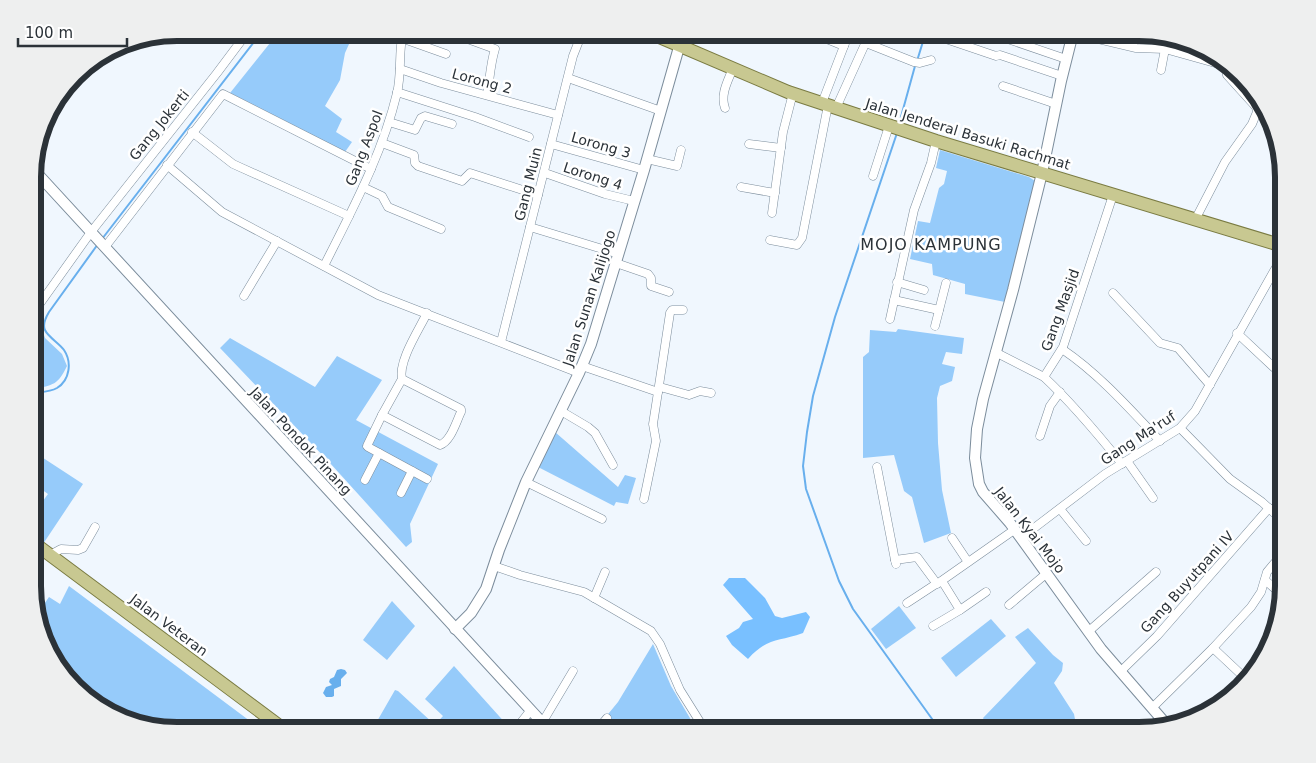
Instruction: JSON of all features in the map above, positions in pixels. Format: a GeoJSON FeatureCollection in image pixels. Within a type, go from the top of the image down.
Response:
{"type":"FeatureCollection","features":[{"type":"Feature","properties":{"kind":"main road","name":"Jalan Jenderal Basuki Rachmat"},"geometry":{"type":"LineString","coordinates":[[687,41],[733,68],[792,94],[936,141],[1274,243]]}},
{"type":"Feature","properties":{"kind":"main road","name":"Jalan Veteran"},"geometry":{"type":"LineString","coordinates":[[41,549],[274,722]]}},
{"type":"Feature","properties":{"kind":"main road","name":"Jalan Veteran"},"geometry":{"type":"LineString","coordinates":[[41,557],[262,722]]}},
{"type":"Feature","properties":{"kind":"street","name":"Gang Jokerti"},"geometry":{"type":"LineString","coordinates":[[41,303],[240,41]]}},
{"type":"Feature","properties":{"kind":"street","name":"Gang Aspol"},"geometry":{"type":"LineString","coordinates":[[324,266],[364,187],[382,143],[397,92],[401,41]]}},
{"type":"Feature","properties":{"kind":"street"},"geometry":{"type":"LineString","coordinates":[[416,41],[446,54]]}},
{"type":"Feature","properties":{"kind":"street"},"geometry":{"type":"LineString","coordinates":[[474,41],[495,49],[486,95]]}},
{"type":"Feature","properties":{"kind":"street","name":"Gang Muin"},"geometry":{"type":"LineString","coordinates":[[501,342],[573,56],[579,41]]}},
{"type":"Feature","properties":{"kind":"street","name":"Jalan Sunan Kalijogo"},"geometry":{"type":"LineString","coordinates":[[455,628],[478,604],[486,589],[526,482],[581,369],[591,344],[681,41]]}},
{"type":"Feature","properties":{"kind":"street"},"geometry":{"type":"LineString","coordinates":[[833,41],[844,46]]}},
{"type":"Feature","properties":{"kind":"street"},"geometry":{"type":"LineString","coordinates":[[770,240],[797,245],[802,238],[829,105],[846,41]]}},
{"type":"Feature","properties":{"kind":"street"},"geometry":{"type":"LineString","coordinates":[[954,41],[1062,76]]}},
{"type":"Feature","properties":{"kind":"street"},"geometry":{"type":"LineString","coordinates":[[1016,41],[1066,58]]}},
{"type":"Feature","properties":{"kind":"street","name":"Jalan Kyai Mojo"},"geometry":{"type":"LineString","coordinates":[[1071,41],[1042,173],[977,428],[975,458],[979,484],[983,492],[1021,538],[1101,649],[1162,719]]}},
{"type":"Feature","properties":{"kind":"street"},"geometry":{"type":"LineString","coordinates":[[1107,41],[1136,48],[1166,49],[1212,62]]}},
{"type":"Feature","properties":{"kind":"street"},"geometry":{"type":"LineString","coordinates":[[829,105],[866,43],[917,62],[931,60]]}},
{"type":"Feature","properties":{"kind":"street"},"geometry":{"type":"LineString","coordinates":[[1161,70],[1166,49]]}},
{"type":"Feature","properties":{"kind":"street"},"geometry":{"type":"LineString","coordinates":[[725,108],[722,94],[733,68]]}},
{"type":"Feature","properties":{"kind":"street","name":"Lorong 2"},"geometry":{"type":"LineString","coordinates":[[400,69],[441,83],[558,116]]}},
{"type":"Feature","properties":{"kind":"street"},"geometry":{"type":"LineString","coordinates":[[1227,73],[1255,106]]}},
{"type":"Feature","properties":{"kind":"street"},"geometry":{"type":"LineString","coordinates":[[568,78],[661,112]]}},
{"type":"Feature","properties":{"kind":"street"},"geometry":{"type":"LineString","coordinates":[[1003,86],[1056,104]]}},
{"type":"Feature","properties":{"kind":"street"},"geometry":{"type":"LineString","coordinates":[[397,92],[475,117],[529,137]]}},
{"type":"Feature","properties":{"kind":"street"},"geometry":{"type":"LineString","coordinates":[[104,247],[223,94],[371,169]]}},
{"type":"Feature","properties":{"kind":"street"},"geometry":{"type":"LineString","coordinates":[[772,214],[781,148],[792,94]]}},
{"type":"Feature","properties":{"kind":"street"},"geometry":{"type":"LineString","coordinates":[[1195,220],[1225,162],[1252,124],[1257,112],[1256,108]]}},
{"type":"Feature","properties":{"kind":"street"},"geometry":{"type":"LineString","coordinates":[[389,122],[415,130],[421,118],[426,116],[452,124]]}},
{"type":"Feature","properties":{"kind":"street"},"geometry":{"type":"LineString","coordinates":[[873,176],[894,127]]}},
{"type":"Feature","properties":{"kind":"street"},"geometry":{"type":"LineString","coordinates":[[192,132],[233,164],[348,216]]}},
{"type":"Feature","properties":{"kind":"street"},"geometry":{"type":"LineString","coordinates":[[890,319],[914,210],[931,163],[936,141]]}},
{"type":"Feature","properties":{"kind":"street"},"geometry":{"type":"LineString","coordinates":[[382,143],[414,154],[418,166],[462,181],[470,174],[538,195]]}},
{"type":"Feature","properties":{"kind":"street","name":"Lorong 3"},"geometry":{"type":"LineString","coordinates":[[551,144],[644,170]]}},
{"type":"Feature","properties":{"kind":"street"},"geometry":{"type":"LineString","coordinates":[[749,144],[781,148]]}},
{"type":"Feature","properties":{"kind":"street"},"geometry":{"type":"LineString","coordinates":[[647,159],[676,166],[681,150]]}},
{"type":"Feature","properties":{"kind":"street"},"geometry":{"type":"LineString","coordinates":[[167,165],[222,212],[378,295],[501,342],[581,369],[659,390],[689,394],[710,393]]}},
{"type":"Feature","properties":{"kind":"street","name":"Lorong 4"},"geometry":{"type":"LineString","coordinates":[[545,173],[605,194],[634,201]]}},
{"type":"Feature","properties":{"kind":"street","name":"Jalan Pondok Pinang"},"geometry":{"type":"LineString","coordinates":[[41,178],[540,722]]}},
{"type":"Feature","properties":{"kind":"street"},"geometry":{"type":"LineString","coordinates":[[364,187],[382,196],[388,207],[441,229]]}},
{"type":"Feature","properties":{"kind":"street"},"geometry":{"type":"LineString","coordinates":[[741,188],[774,193]]}},
{"type":"Feature","properties":{"kind":"street","name":"Gang Masjid"},"geometry":{"type":"LineString","coordinates":[[1044,377],[1062,349],[1113,195]]}},
{"type":"Feature","properties":{"kind":"street"},"geometry":{"type":"LineString","coordinates":[[530,227],[617,258],[648,274],[651,278],[651,286],[669,292]]}},
{"type":"Feature","properties":{"kind":"street"},"geometry":{"type":"LineString","coordinates":[[244,296],[277,242]]}},
{"type":"Feature","properties":{"kind":"street","name":"Gang Ma'ruf"},"geometry":{"type":"LineString","coordinates":[[1021,538],[1105,474],[1180,428],[1195,411],[1274,271]]}},
{"type":"Feature","properties":{"kind":"street"},"geometry":{"type":"LineString","coordinates":[[897,282],[924,290]]}},
{"type":"Feature","properties":{"kind":"street"},"geometry":{"type":"LineString","coordinates":[[935,326],[946,282]]}},
{"type":"Feature","properties":{"kind":"street"},"geometry":{"type":"LineString","coordinates":[[1113,293],[1160,343],[1178,348],[1210,385]]}},
{"type":"Feature","properties":{"kind":"street"},"geometry":{"type":"LineString","coordinates":[[894,300],[939,310]]}},
{"type":"Feature","properties":{"kind":"street"},"geometry":{"type":"LineString","coordinates":[[644,499],[656,441],[653,424],[670,313],[672,310],[683,310]]}},
{"type":"Feature","properties":{"kind":"street"},"geometry":{"type":"LineString","coordinates":[[427,314],[402,362],[402,379],[367,446],[427,479]]}},
{"type":"Feature","properties":{"kind":"street"},"geometry":{"type":"LineString","coordinates":[[1238,333],[1274,367]]}},
{"type":"Feature","properties":{"kind":"street"},"geometry":{"type":"LineString","coordinates":[[1062,349],[1084,364],[1132,410],[1160,441]]}},
{"type":"Feature","properties":{"kind":"street"},"geometry":{"type":"LineString","coordinates":[[995,352],[1044,377],[1124,462],[1153,498]]}},
{"type":"Feature","properties":{"kind":"street"},"geometry":{"type":"LineString","coordinates":[[382,415],[440,445],[447,441],[461,412],[460,408],[402,379]]}},
{"type":"Feature","properties":{"kind":"street"},"geometry":{"type":"LineString","coordinates":[[1040,436],[1050,406],[1060,392]]}},
{"type":"Feature","properties":{"kind":"street"},"geometry":{"type":"LineString","coordinates":[[561,411],[595,433],[613,465]]}},
{"type":"Feature","properties":{"kind":"street"},"geometry":{"type":"LineString","coordinates":[[1180,428],[1230,479],[1274,513]]}},
{"type":"Feature","properties":{"kind":"street"},"geometry":{"type":"LineString","coordinates":[[365,480],[379,453]]}},
{"type":"Feature","properties":{"kind":"street"},"geometry":{"type":"LineString","coordinates":[[877,467],[896,562],[917,557],[960,610]]}},
{"type":"Feature","properties":{"kind":"street"},"geometry":{"type":"LineString","coordinates":[[401,493],[412,471]]}},
{"type":"Feature","properties":{"kind":"street"},"geometry":{"type":"LineString","coordinates":[[526,482],[602,519]]}},
{"type":"Feature","properties":{"kind":"street","name":"Gang Buyutpani IV"},"geometry":{"type":"LineString","coordinates":[[1121,671],[1157,636],[1269,508]]}},
{"type":"Feature","properties":{"kind":"street"},"geometry":{"type":"LineString","coordinates":[[1060,509],[1086,541]]}},
{"type":"Feature","properties":{"kind":"street"},"geometry":{"type":"LineString","coordinates":[[50,556],[61,549],[78,550],[83,548],[95,527]]}},
{"type":"Feature","properties":{"kind":"street"},"geometry":{"type":"LineString","coordinates":[[907,603],[1014,530]]}},
{"type":"Feature","properties":{"kind":"street"},"geometry":{"type":"LineString","coordinates":[[952,538],[968,562]]}},
{"type":"Feature","properties":{"kind":"street"},"geometry":{"type":"LineString","coordinates":[[1152,708],[1213,648],[1251,607],[1261,592],[1267,572],[1274,564]]}},
{"type":"Feature","properties":{"kind":"street"},"geometry":{"type":"LineString","coordinates":[[494,566],[584,592],[651,631],[656,637],[680,690],[700,721]]}},
{"type":"Feature","properties":{"kind":"street"},"geometry":{"type":"LineString","coordinates":[[594,598],[605,572]]}},
{"type":"Feature","properties":{"kind":"street"},"geometry":{"type":"LineString","coordinates":[[1089,631],[1156,572]]}},
{"type":"Feature","properties":{"kind":"street"},"geometry":{"type":"LineString","coordinates":[[1009,605],[1047,573]]}},
{"type":"Feature","properties":{"kind":"street"},"geometry":{"type":"LineString","coordinates":[[1265,580],[1274,588]]}},
{"type":"Feature","properties":{"kind":"street"},"geometry":{"type":"LineString","coordinates":[[933,626],[986,592]]}},
{"type":"Feature","properties":{"kind":"street"},"geometry":{"type":"LineString","coordinates":[[1213,648],[1241,675]]}},
{"type":"Feature","properties":{"kind":"street"},"geometry":{"type":"LineString","coordinates":[[548,722],[573,671]]}},
{"type":"Feature","properties":{"kind":"street"},"geometry":{"type":"LineString","coordinates":[[521,722],[530,711]]}},
{"type":"Feature","properties":{"kind":"street"},"geometry":{"type":"LineString","coordinates":[[604,722],[607,718]]}},
{"type":"Feature","properties":{"kind":"shaded area"},"geometry":{"type":"Polygon","coordinates":[[[272,41],[350,41],[345,53],[340,80],[325,106],[342,119],[336,132],[352,142],[345,152],[230,93],[272,41]]]}},
{"type":"Feature","properties":{"kind":"shaded area"},"geometry":{"type":"Polygon","coordinates":[[[940,150],[1029,177],[1035,181],[1036,185],[1005,302],[965,294],[965,284],[933,275],[932,264],[910,259],[918,221],[930,223],[939,188],[944,184],[947,171],[936,168],[940,150]]]}},
{"type":"Feature","properties":{"kind":"shaded area"},"geometry":{"type":"Polygon","coordinates":[[[41,326],[45,338],[62,354],[67,366],[58,381],[41,387],[41,326]]]}},
{"type":"Feature","properties":{"kind":"shaded area"},"geometry":{"type":"Polygon","coordinates":[[[898,329],[964,338],[962,354],[946,352],[942,364],[955,367],[952,381],[940,386],[937,398],[942,490],[951,533],[924,543],[912,497],[904,491],[894,455],[863,458],[863,357],[869,352],[870,330],[896,332],[898,329]]]}},
{"type":"Feature","properties":{"kind":"shaded area"},"geometry":{"type":"Polygon","coordinates":[[[230,338],[315,387],[337,356],[382,380],[356,420],[438,464],[410,524],[412,542],[406,547],[330,463],[220,348],[230,338]]]}},
{"type":"Feature","properties":{"kind":"shaded area"},"geometry":{"type":"Polygon","coordinates":[[[555,432],[618,487],[625,475],[636,478],[628,504],[616,502],[614,506],[538,467],[555,432]]]}},
{"type":"Feature","properties":{"kind":"shaded area"},"geometry":{"type":"Polygon","coordinates":[[[41,457],[83,484],[43,544],[41,542],[41,504],[48,494],[41,489],[41,457]]]}},
{"type":"Feature","properties":{"kind":"shaded area"},"geometry":{"type":"Polygon","coordinates":[[[729,578],[745,578],[765,598],[775,616],[782,618],[806,612],[810,617],[803,633],[768,643],[748,659],[732,645],[726,636],[739,628],[743,622],[753,619],[723,585],[729,578]]]}},
{"type":"Feature","properties":{"kind":"shaded area"},"geometry":{"type":"Polygon","coordinates":[[[69,586],[251,722],[160,721],[142,717],[109,704],[94,694],[75,675],[55,646],[48,629],[43,606],[49,597],[60,604],[69,586]]]}},
{"type":"Feature","properties":{"kind":"shaded area"},"geometry":{"type":"Polygon","coordinates":[[[392,601],[415,626],[387,660],[363,640],[392,601]]]}},
{"type":"Feature","properties":{"kind":"shaded area"},"geometry":{"type":"Polygon","coordinates":[[[899,606],[916,628],[886,649],[871,629],[899,606]]]}},
{"type":"Feature","properties":{"kind":"shaded area"},"geometry":{"type":"Polygon","coordinates":[[[991,619],[1006,636],[956,677],[941,658],[991,619]]]}},
{"type":"Feature","properties":{"kind":"shaded area"},"geometry":{"type":"Polygon","coordinates":[[[1028,628],[1063,663],[1062,671],[1054,683],[1074,714],[1075,721],[985,721],[983,718],[1036,663],[1015,637],[1028,628]]]}},
{"type":"Feature","properties":{"kind":"shaded area"},"geometry":{"type":"Polygon","coordinates":[[[653,644],[671,686],[692,721],[602,722],[618,702],[653,644]]]}},
{"type":"Feature","properties":{"kind":"shaded area"},"geometry":{"type":"Polygon","coordinates":[[[454,666],[504,722],[438,722],[443,716],[425,699],[454,666]]]}},
{"type":"Feature","properties":{"kind":"shaded area"},"geometry":{"type":"Polygon","coordinates":[[[341,669],[347,673],[341,679],[341,686],[334,689],[334,696],[326,697],[323,693],[326,687],[332,685],[329,682],[330,679],[334,677],[337,670],[341,669]]]}},
{"type":"Feature","properties":{"kind":"shaded area"},"geometry":{"type":"Polygon","coordinates":[[[395,690],[432,722],[425,722],[421,719],[419,722],[377,722],[395,690]]]}},
{"type":"Feature","properties":{"kind":"waterway"},"geometry":{"type":"LineString","coordinates":[[102,239],[255,41]]}},
{"type":"Feature","properties":{"kind":"waterway"},"geometry":{"type":"LineString","coordinates":[[917,61],[923,41]]}},
{"type":"Feature","properties":{"kind":"waterway"},"geometry":{"type":"LineString","coordinates":[[899,124],[915,66]]}},
{"type":"Feature","properties":{"kind":"waterway"},"geometry":{"type":"LineString","coordinates":[[897,133],[835,317],[813,396],[803,466],[806,489],[839,581],[853,609],[934,721]]}},
{"type":"Feature","properties":{"kind":"waterway"},"geometry":{"type":"LineString","coordinates":[[41,392],[57,388],[61,385],[67,376],[69,365],[67,355],[62,347],[46,333],[44,323],[49,312],[98,244]]}},
{"type":"Feature","properties":{"kind":"district","name":"MOJO KAMPUNG"},"geometry":{"type":"Point","coordinates":[931,244]}}]}
